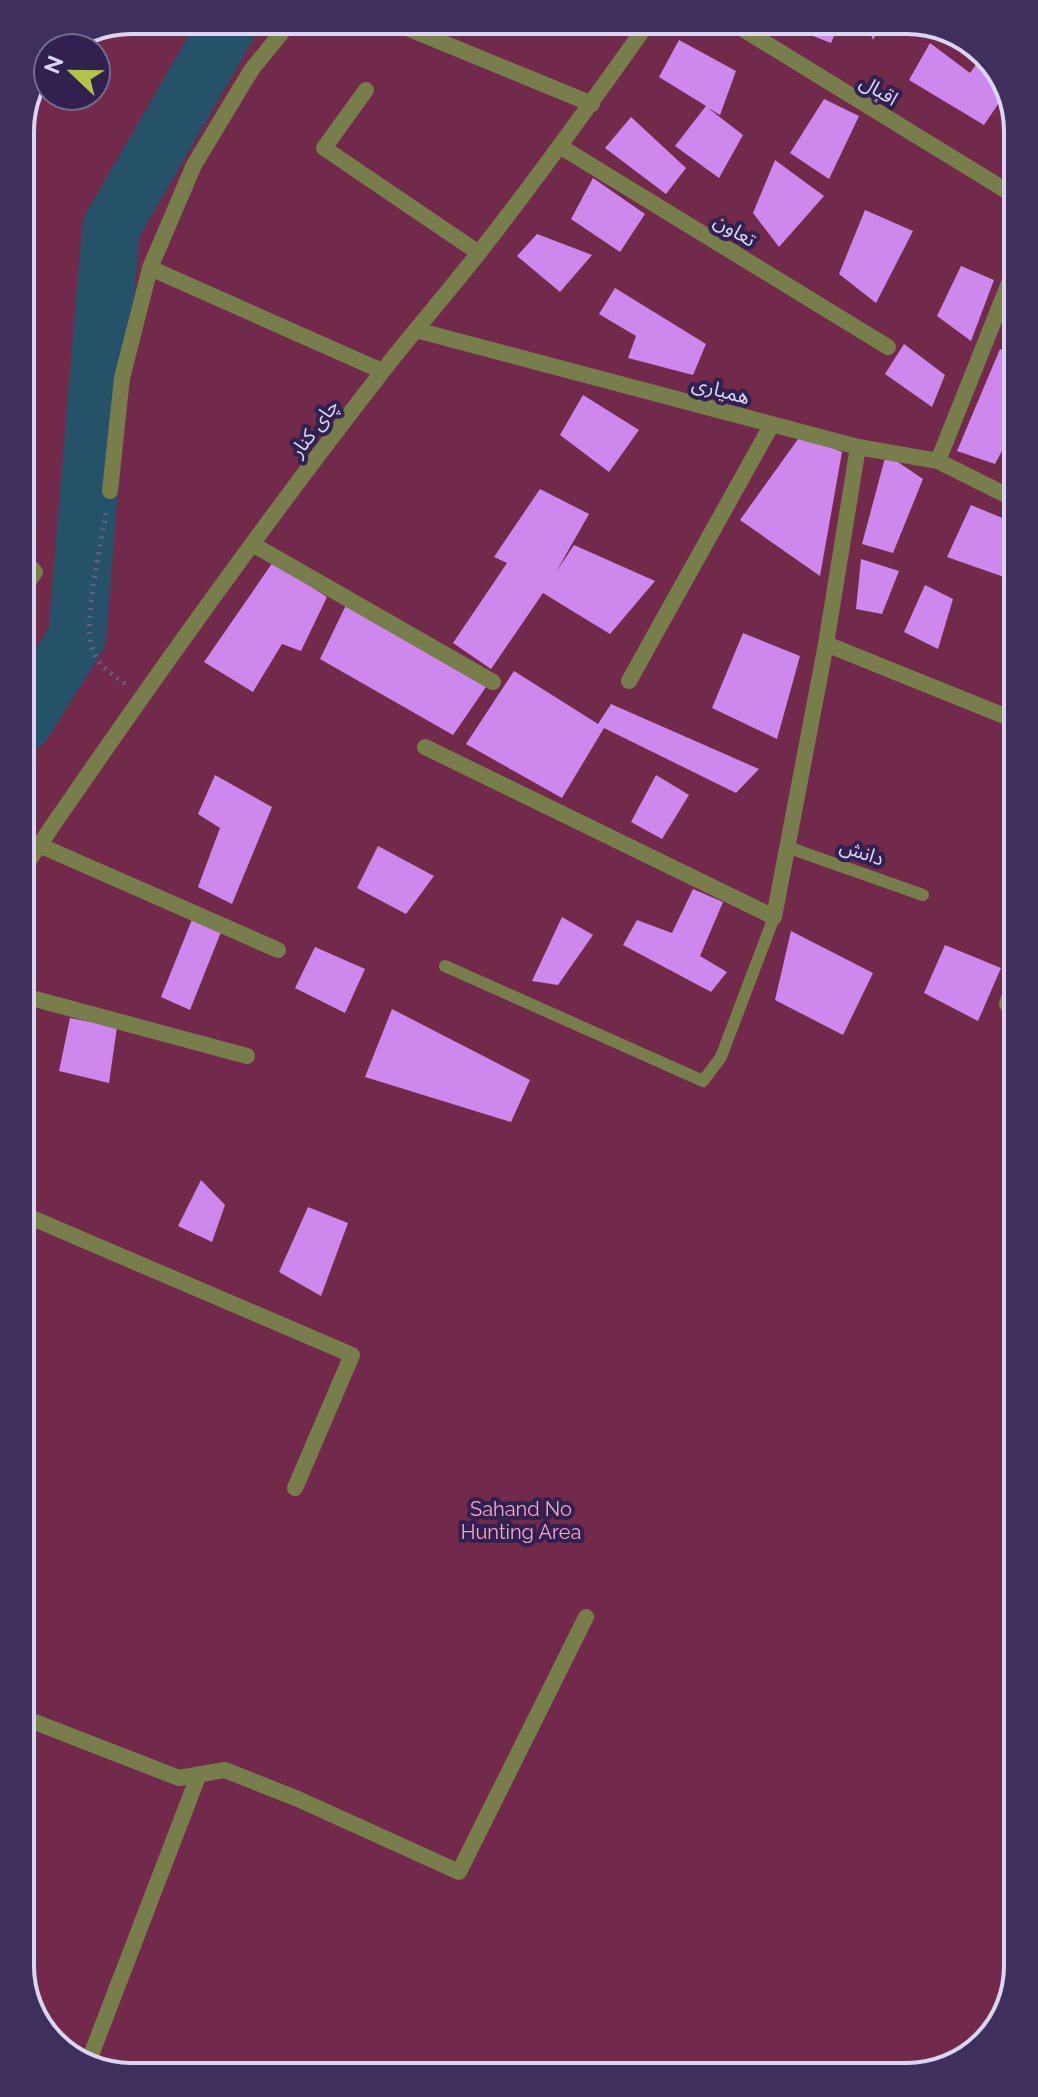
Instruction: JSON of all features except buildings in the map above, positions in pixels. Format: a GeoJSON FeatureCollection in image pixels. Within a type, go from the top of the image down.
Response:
{"type":"FeatureCollection","features":[{"type":"Feature","properties":{"kind":"street"},"geometry":{"type":"LineString","coordinates":[[110,491],[122,378],[150,268],[194,165],[252,69],[281,34]]}},
{"type":"Feature","properties":{"kind":"street"},"geometry":{"type":"LineString","coordinates":[[422,34],[592,104]]}},
{"type":"Feature","properties":{"kind":"street","name":"چای کنار"},"geometry":{"type":"LineString","coordinates":[[34,852],[252,544],[382,371],[561,147],[640,34]]}},
{"type":"Feature","properties":{"kind":"street","name":"اقبال"},"geometry":{"type":"LineString","coordinates":[[751,34],[1004,189]]}},
{"type":"Feature","properties":{"kind":"street"},"geometry":{"type":"LineString","coordinates":[[366,90],[324,148],[479,253]]}},
{"type":"Feature","properties":{"kind":"street","name":"تعاون"},"geometry":{"type":"LineString","coordinates":[[561,147],[888,347]]}},
{"type":"Feature","properties":{"kind":"street"},"geometry":{"type":"LineString","coordinates":[[150,268],[382,371]]}},
{"type":"Feature","properties":{"kind":"street"},"geometry":{"type":"LineString","coordinates":[[938,461],[1004,296]]}},
{"type":"Feature","properties":{"kind":"street","name":"همیاری"},"geometry":{"type":"LineString","coordinates":[[416,330],[858,447],[938,461],[1004,494]]}},
{"type":"Feature","properties":{"kind":"street"},"geometry":{"type":"LineString","coordinates":[[629,681],[772,424]]}},
{"type":"Feature","properties":{"kind":"street"},"geometry":{"type":"LineString","coordinates":[[425,747],[774,917],[826,644],[858,447]]}},
{"type":"Feature","properties":{"kind":"street"},"geometry":{"type":"LineString","coordinates":[[252,544],[493,682]]}},
{"type":"Feature","properties":{"kind":"street"},"geometry":{"type":"LineString","coordinates":[[826,644],[1004,716]]}},
{"type":"Feature","properties":{"kind":"street"},"geometry":{"type":"LineString","coordinates":[[39,845],[278,950]]}},
{"type":"Feature","properties":{"kind":"street"},"geometry":{"type":"LineString","coordinates":[[34,999],[247,1056]]}},
{"type":"Feature","properties":{"kind":"street"},"geometry":{"type":"LineString","coordinates":[[34,1219],[352,1355],[295,1488]]}},
{"type":"Feature","properties":{"kind":"street"},"geometry":{"type":"LineString","coordinates":[[34,1722],[179,1778],[225,1770],[298,1799],[459,1872],[586,1617]]}},
{"type":"Feature","properties":{"kind":"street"},"geometry":{"type":"LineString","coordinates":[[91,2054],[199,1774]]}},
{"type":"Feature","properties":{"kind":"lane","name":"دانش"},"geometry":{"type":"LineString","coordinates":[[787,847],[923,895]]}},
{"type":"Feature","properties":{"kind":"lane"},"geometry":{"type":"LineString","coordinates":[[445,966],[703,1081],[721,1057],[774,917]]}},
{"type":"Feature","properties":{"kind":"path"},"geometry":{"type":"LineString","coordinates":[[110,491],[90,616],[92,648],[103,668],[142,696]]}},
{"type":"Feature","properties":{"kind":"green space","name":"Sahand No Hunting Area"},"geometry":{"type":"Polygon","coordinates":[[[131,34],[913,34],[944,41],[966,54],[984,72],[997,94],[1004,131],[1004,1966],[1001,1991],[988,2020],[971,2039],[944,2056],[907,2063],[125,2063],[100,2058],[77,2047],[54,2025],[41,2003],[34,1966],[36,112],[112,112],[112,36],[131,34]]]}},
{"type":"Feature","properties":{"kind":"waterway"},"geometry":{"type":"LineString","coordinates":[[34,705],[77,637],[111,228],[223,34]]}}]}
